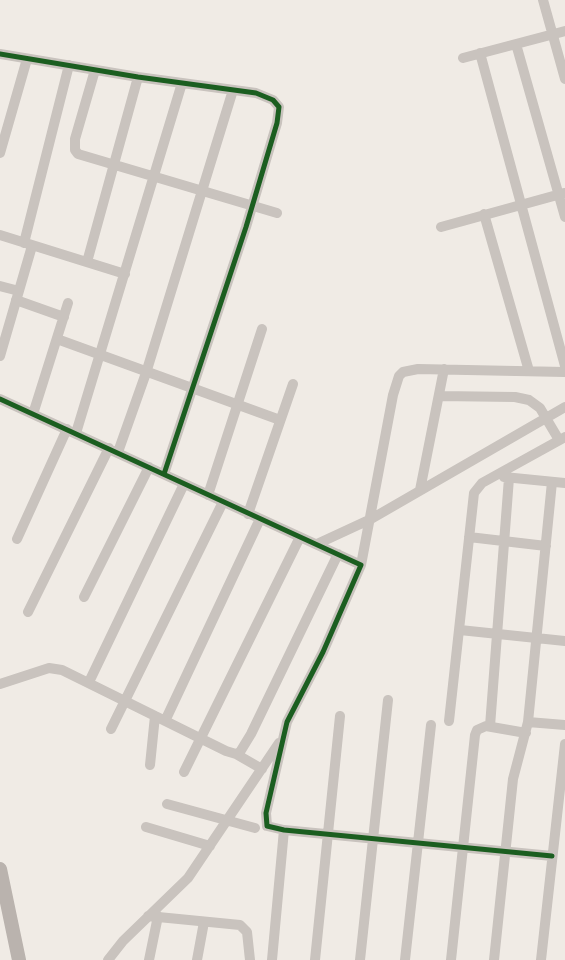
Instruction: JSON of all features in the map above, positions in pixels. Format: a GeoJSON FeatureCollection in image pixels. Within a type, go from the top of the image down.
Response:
{"type":"FeatureCollection","features":[{"type":"Feature","properties":{"kind":"main road"},"geometry":{"type":"LineString","coordinates":[[0,869],[20,960]]}},
{"type":"Feature","properties":{"kind":"street"},"geometry":{"type":"LineString","coordinates":[[543,0],[565,79]]}},
{"type":"Feature","properties":{"kind":"street"},"geometry":{"type":"LineString","coordinates":[[463,58],[565,31]]}},
{"type":"Feature","properties":{"kind":"street"},"geometry":{"type":"LineString","coordinates":[[516,44],[562,193],[565,217]]}},
{"type":"Feature","properties":{"kind":"street"},"geometry":{"type":"LineString","coordinates":[[480,53],[565,366]]}},
{"type":"Feature","properties":{"kind":"street"},"geometry":{"type":"LineString","coordinates":[[0,54],[263,95],[273,100],[279,107],[277,123],[252,206],[164,474]]}},
{"type":"Feature","properties":{"kind":"street"},"geometry":{"type":"LineString","coordinates":[[0,153],[28,59]]}},
{"type":"Feature","properties":{"kind":"street"},"geometry":{"type":"LineString","coordinates":[[0,356],[18,296],[68,66]]}},
{"type":"Feature","properties":{"kind":"street"},"geometry":{"type":"LineString","coordinates":[[95,70],[75,139],[75,150],[83,156],[277,212]]}},
{"type":"Feature","properties":{"kind":"street"},"geometry":{"type":"LineString","coordinates":[[87,262],[138,77]]}},
{"type":"Feature","properties":{"kind":"street"},"geometry":{"type":"LineString","coordinates":[[17,539],[72,431],[100,356],[182,83]]}},
{"type":"Feature","properties":{"kind":"street"},"geometry":{"type":"LineString","coordinates":[[28,612],[114,450],[146,373],[232,90]]}},
{"type":"Feature","properties":{"kind":"street"},"geometry":{"type":"LineString","coordinates":[[441,227],[562,193]]}},
{"type":"Feature","properties":{"kind":"street"},"geometry":{"type":"LineString","coordinates":[[484,214],[529,371]]}},
{"type":"Feature","properties":{"kind":"street"},"geometry":{"type":"LineString","coordinates":[[0,236],[125,274]]}},
{"type":"Feature","properties":{"kind":"street"},"geometry":{"type":"LineString","coordinates":[[0,286],[64,317]]}},
{"type":"Feature","properties":{"kind":"street"},"geometry":{"type":"LineString","coordinates":[[33,414],[68,303]]}},
{"type":"Feature","properties":{"kind":"street"},"geometry":{"type":"LineString","coordinates":[[208,495],[235,405],[262,329]]}},
{"type":"Feature","properties":{"kind":"street"},"geometry":{"type":"LineString","coordinates":[[57,339],[146,373],[280,420]]}},
{"type":"Feature","properties":{"kind":"street"},"geometry":{"type":"LineString","coordinates":[[552,856],[284,830],[270,827],[266,820],[282,738],[295,705],[323,652],[360,565],[371,519],[393,395],[399,376],[410,369],[565,372]]}},
{"type":"Feature","properties":{"kind":"street"},"geometry":{"type":"LineString","coordinates":[[420,490],[444,369]]}},
{"type":"Feature","properties":{"kind":"street"},"geometry":{"type":"LineString","coordinates":[[248,514],[293,384]]}},
{"type":"Feature","properties":{"kind":"street"},"geometry":{"type":"LineString","coordinates":[[439,396],[523,398],[535,403],[562,438],[482,483],[474,493],[449,721]]}},
{"type":"Feature","properties":{"kind":"street"},"geometry":{"type":"LineString","coordinates":[[0,399],[360,565]]}},
{"type":"Feature","properties":{"kind":"street"},"geometry":{"type":"LineString","coordinates":[[317,544],[371,519],[565,407]]}},
{"type":"Feature","properties":{"kind":"street"},"geometry":{"type":"LineString","coordinates":[[84,597],[149,467]]}},
{"type":"Feature","properties":{"kind":"street"},"geometry":{"type":"LineString","coordinates":[[493,477],[565,483]]}},
{"type":"Feature","properties":{"kind":"street"},"geometry":{"type":"LineString","coordinates":[[490,726],[509,478]]}},
{"type":"Feature","properties":{"kind":"street"},"geometry":{"type":"LineString","coordinates":[[494,960],[514,779],[528,722],[552,482]]}},
{"type":"Feature","properties":{"kind":"street"},"geometry":{"type":"LineString","coordinates":[[89,682],[184,484]]}},
{"type":"Feature","properties":{"kind":"street"},"geometry":{"type":"LineString","coordinates":[[111,728],[223,502]]}},
{"type":"Feature","properties":{"kind":"street"},"geometry":{"type":"LineString","coordinates":[[165,721],[260,519]]}},
{"type":"Feature","properties":{"kind":"street"},"geometry":{"type":"LineString","coordinates":[[184,772],[300,537]]}},
{"type":"Feature","properties":{"kind":"street"},"geometry":{"type":"LineString","coordinates":[[469,537],[546,546]]}},
{"type":"Feature","properties":{"kind":"street"},"geometry":{"type":"LineString","coordinates":[[236,754],[246,744],[338,554]]}},
{"type":"Feature","properties":{"kind":"street"},"geometry":{"type":"LineString","coordinates":[[460,630],[565,641]]}},
{"type":"Feature","properties":{"kind":"street"},"geometry":{"type":"LineString","coordinates":[[0,684],[55,668],[89,682],[165,721],[236,754],[262,769]]}},
{"type":"Feature","properties":{"kind":"street"},"geometry":{"type":"LineString","coordinates":[[360,960],[388,700]]}},
{"type":"Feature","properties":{"kind":"street"},"geometry":{"type":"LineString","coordinates":[[150,765],[155,716]]}},
{"type":"Feature","properties":{"kind":"street"},"geometry":{"type":"LineString","coordinates":[[315,960],[340,716]]}},
{"type":"Feature","properties":{"kind":"street"},"geometry":{"type":"LineString","coordinates":[[528,722],[565,725]]}},
{"type":"Feature","properties":{"kind":"street"},"geometry":{"type":"LineString","coordinates":[[405,960],[431,725]]}},
{"type":"Feature","properties":{"kind":"street"},"geometry":{"type":"LineString","coordinates":[[451,960],[474,735],[480,727],[490,726],[526,733]]}},
{"type":"Feature","properties":{"kind":"street"},"geometry":{"type":"LineString","coordinates":[[108,960],[181,886],[282,738]]}},
{"type":"Feature","properties":{"kind":"street"},"geometry":{"type":"LineString","coordinates":[[541,960],[552,856],[562,798],[565,744]]}},
{"type":"Feature","properties":{"kind":"street"},"geometry":{"type":"LineString","coordinates":[[167,804],[256,828]]}},
{"type":"Feature","properties":{"kind":"street"},"geometry":{"type":"LineString","coordinates":[[146,827],[210,846]]}},
{"type":"Feature","properties":{"kind":"street"},"geometry":{"type":"LineString","coordinates":[[272,960],[284,830]]}},
{"type":"Feature","properties":{"kind":"street"},"geometry":{"type":"LineString","coordinates":[[153,916],[243,926],[248,937],[250,960]]}},
{"type":"Feature","properties":{"kind":"street"},"geometry":{"type":"LineString","coordinates":[[149,960],[153,916]]}},
{"type":"Feature","properties":{"kind":"street"},"geometry":{"type":"LineString","coordinates":[[197,960],[204,922]]}},
{"type":"Feature","properties":{"kind":"cycle path"},"geometry":{"type":"LineString","coordinates":[[0,54],[138,77],[256,93],[273,100],[279,107],[277,123],[246,227],[164,474]]}},
{"type":"Feature","properties":{"kind":"cycle path"},"geometry":{"type":"LineString","coordinates":[[0,399],[361,565],[323,652],[287,722],[266,813],[267,826],[284,830],[552,856]]}}]}
